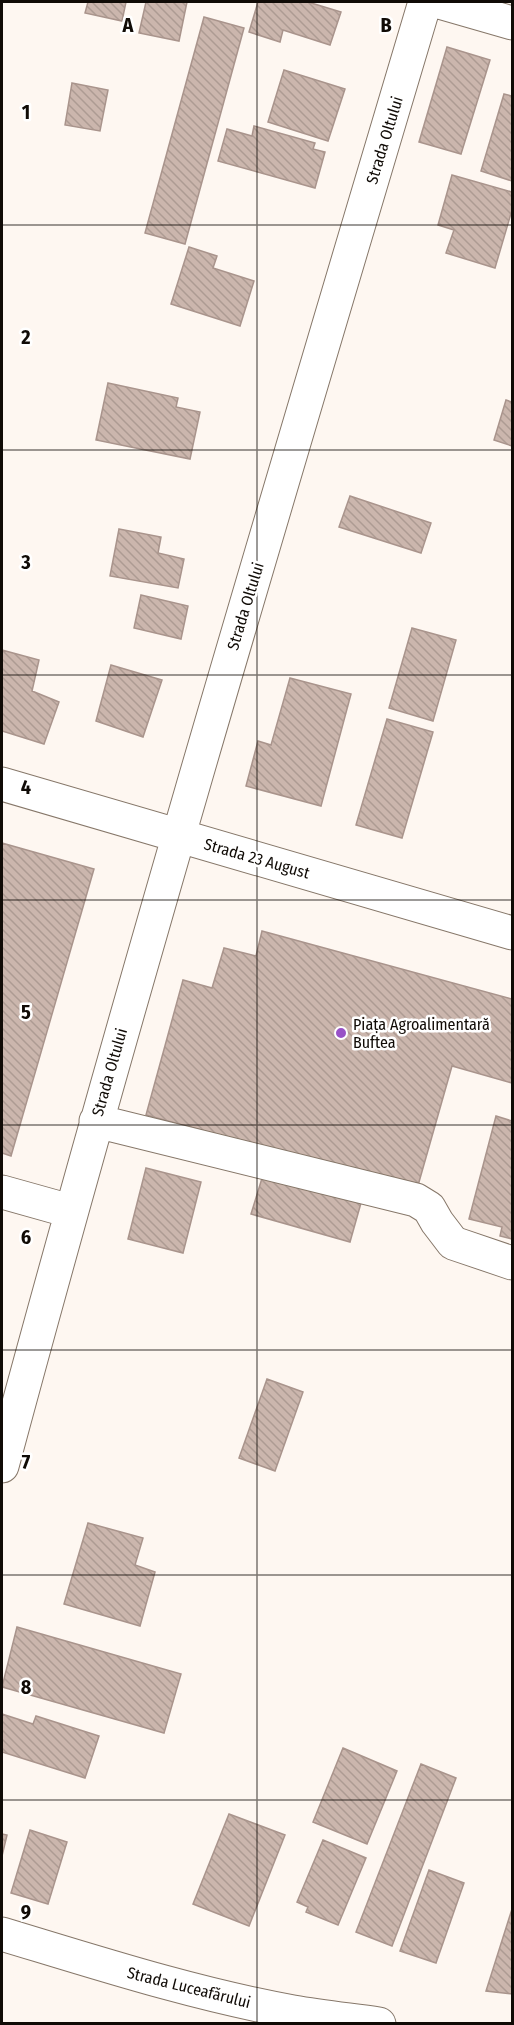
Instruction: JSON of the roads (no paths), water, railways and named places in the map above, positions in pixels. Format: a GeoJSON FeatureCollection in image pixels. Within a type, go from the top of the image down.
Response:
{"type":"FeatureCollection","features":[{"type":"Feature","properties":{"kind":"street","name":"Strada Oltului"},"geometry":{"type":"LineString","coordinates":[[2,1466],[70,1211],[178,834],[425,2]]}},
{"type":"Feature","properties":{"kind":"street"},"geometry":{"type":"LineString","coordinates":[[439,2],[513,23]]}},
{"type":"Feature","properties":{"kind":"street","name":"Strada 23 August"},"geometry":{"type":"LineString","coordinates":[[2,784],[513,933]]}},
{"type":"Feature","properties":{"kind":"street"},"geometry":{"type":"LineString","coordinates":[[96,1121],[417,1200],[429,1208],[436,1222],[453,1243],[513,1263]]}},
{"type":"Feature","properties":{"kind":"street"},"geometry":{"type":"LineString","coordinates":[[2,1192],[70,1211]]}},
{"type":"Feature","properties":{"kind":"street","name":"Strada Luceafărului"},"geometry":{"type":"LineString","coordinates":[[2,1934],[114,1968],[224,1997],[293,2012],[379,2024]]}},
{"type":"Feature","properties":{"kind":"place","name":"Piața Agroalimentară Buftea"},"geometry":{"type":"Point","coordinates":[341,1033]}}]}
